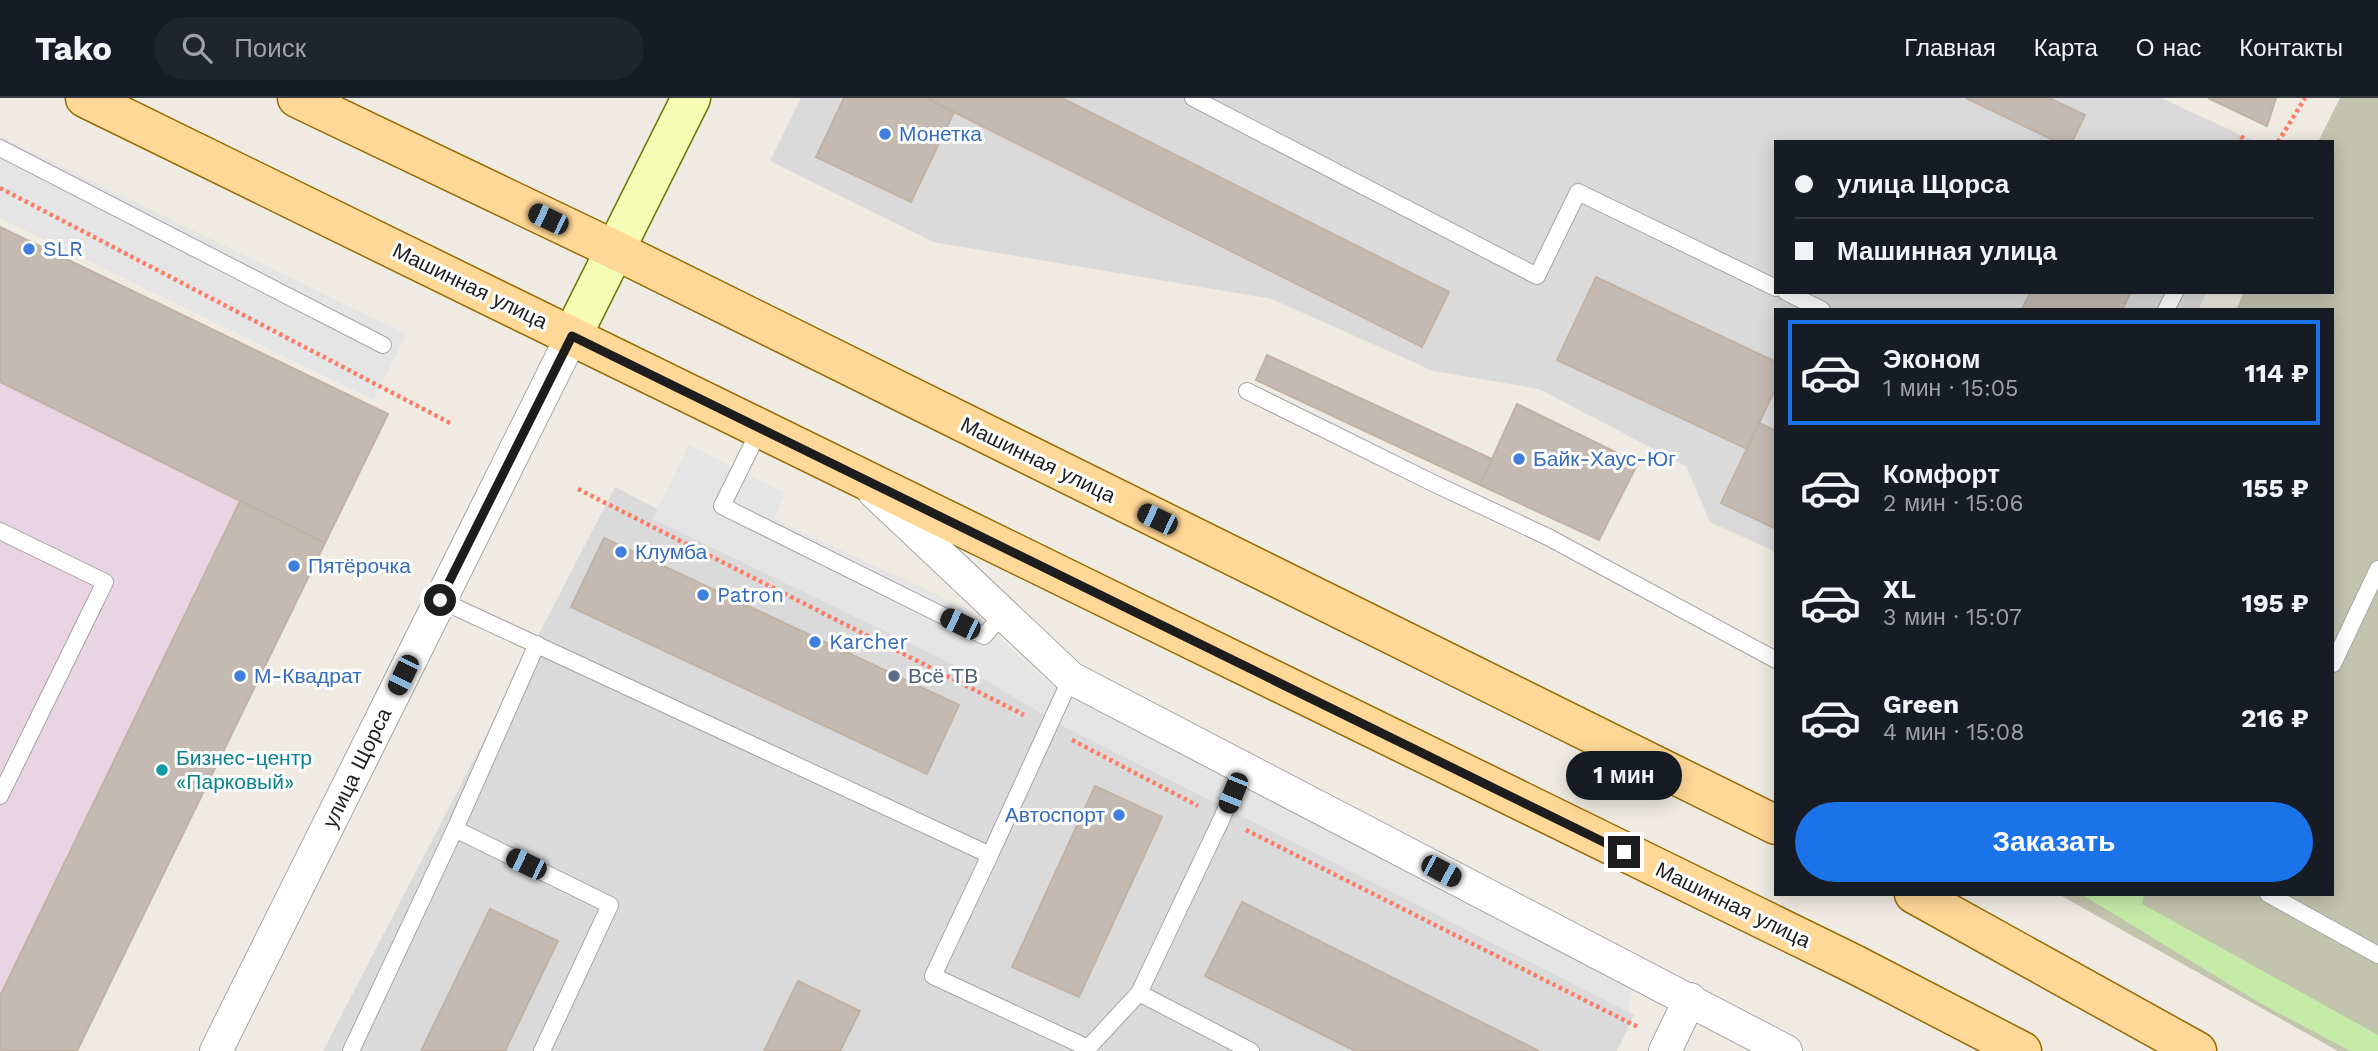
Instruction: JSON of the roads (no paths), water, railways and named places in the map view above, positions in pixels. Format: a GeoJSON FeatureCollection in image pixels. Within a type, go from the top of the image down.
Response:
{"type":"FeatureCollection","features":[{"type":"Feature","properties":{"kind":"main road","name":"Машинная улица"},"geometry":{"type":"LineString","coordinates":[[85,98],[1854,964],[2022,1051]]}},
{"type":"Feature","properties":{"kind":"main road","name":"Машинная улица"},"geometry":{"type":"LineString","coordinates":[[298,98],[615,250],[1774,824]]}},
{"type":"Feature","properties":{"kind":"main road"},"geometry":{"type":"LineString","coordinates":[[572,336],[691,98]]}},
{"type":"Feature","properties":{"kind":"main road"},"geometry":{"type":"LineString","coordinates":[[1918,896],[2197,1051]]}},
{"type":"Feature","properties":{"kind":"street","name":"улица Щорса"},"geometry":{"type":"LineString","coordinates":[[216,1051],[572,336]]}},
{"type":"Feature","properties":{"kind":"street"},"geometry":{"type":"LineString","coordinates":[[858,477],[1071,678],[1786,1051]]}},
{"type":"Feature","properties":{"kind":"street"},"geometry":{"type":"LineString","coordinates":[[1667,1047],[1690,999]]}},
{"type":"Feature","properties":{"kind":"lane"},"geometry":{"type":"LineString","coordinates":[[1193,98],[1537,275],[1578,192],[1774,287]]}},
{"type":"Feature","properties":{"kind":"lane"},"geometry":{"type":"LineString","coordinates":[[0,148],[383,345]]}},
{"type":"Feature","properties":{"kind":"lane"},"geometry":{"type":"LineString","coordinates":[[1790,294],[1818,308]]}},
{"type":"Feature","properties":{"kind":"lane"},"geometry":{"type":"LineString","coordinates":[[1247,391],[1548,537],[1774,659]]}},
{"type":"Feature","properties":{"kind":"lane"},"geometry":{"type":"LineString","coordinates":[[760,429],[722,506],[984,636],[1004,613]]}},
{"type":"Feature","properties":{"kind":"lane"},"geometry":{"type":"LineString","coordinates":[[0,531],[105,582],[0,796]]}},
{"type":"Feature","properties":{"kind":"lane"},"geometry":{"type":"LineString","coordinates":[[2334,662],[2378,569]]}},
{"type":"Feature","properties":{"kind":"lane"},"geometry":{"type":"LineString","coordinates":[[440,600],[990,855]]}},
{"type":"Feature","properties":{"kind":"lane"},"geometry":{"type":"LineString","coordinates":[[351,1051],[537,644]]}},
{"type":"Feature","properties":{"kind":"lane"},"geometry":{"type":"LineString","coordinates":[[1071,678],[933,976],[1088,1048],[1139,993],[1243,768]]}},
{"type":"Feature","properties":{"kind":"lane"},"geometry":{"type":"LineString","coordinates":[[454,829],[610,905],[542,1051]]}},
{"type":"Feature","properties":{"kind":"lane"},"geometry":{"type":"LineString","coordinates":[[2272,896],[2378,955]]}},
{"type":"Feature","properties":{"kind":"lane"},"geometry":{"type":"LineString","coordinates":[[1139,993],[1251,1051]]}},
{"type":"Feature","properties":{"kind":"place","name":"Монетка"},"geometry":{"type":"Point","coordinates":[885,134]}},
{"type":"Feature","properties":{"kind":"place","name":"SLR"},"geometry":{"type":"Point","coordinates":[29,249]}},
{"type":"Feature","properties":{"kind":"place","name":"Байк-Хаус-Юг"},"geometry":{"type":"Point","coordinates":[1519,459]}},
{"type":"Feature","properties":{"kind":"place","name":"Клумба"},"geometry":{"type":"Point","coordinates":[621,552]}},
{"type":"Feature","properties":{"kind":"place","name":"Пятёрочка"},"geometry":{"type":"Point","coordinates":[294,566]}},
{"type":"Feature","properties":{"kind":"place","name":"Patron"},"geometry":{"type":"Point","coordinates":[703,595]}},
{"type":"Feature","properties":{"kind":"place","name":"Karcher"},"geometry":{"type":"Point","coordinates":[815,642]}},
{"type":"Feature","properties":{"kind":"place","name":"М-Квадрат"},"geometry":{"type":"Point","coordinates":[240,676]}},
{"type":"Feature","properties":{"kind":"place","name":"Всё ТВ"},"geometry":{"type":"Point","coordinates":[894,676]}},
{"type":"Feature","properties":{"kind":"place","name":"Бизнес-центр «Парковый»"},"geometry":{"type":"Point","coordinates":[162,770]}},
{"type":"Feature","properties":{"kind":"place","name":"Автоспорт"},"geometry":{"type":"Point","coordinates":[1119,815]}}]}
